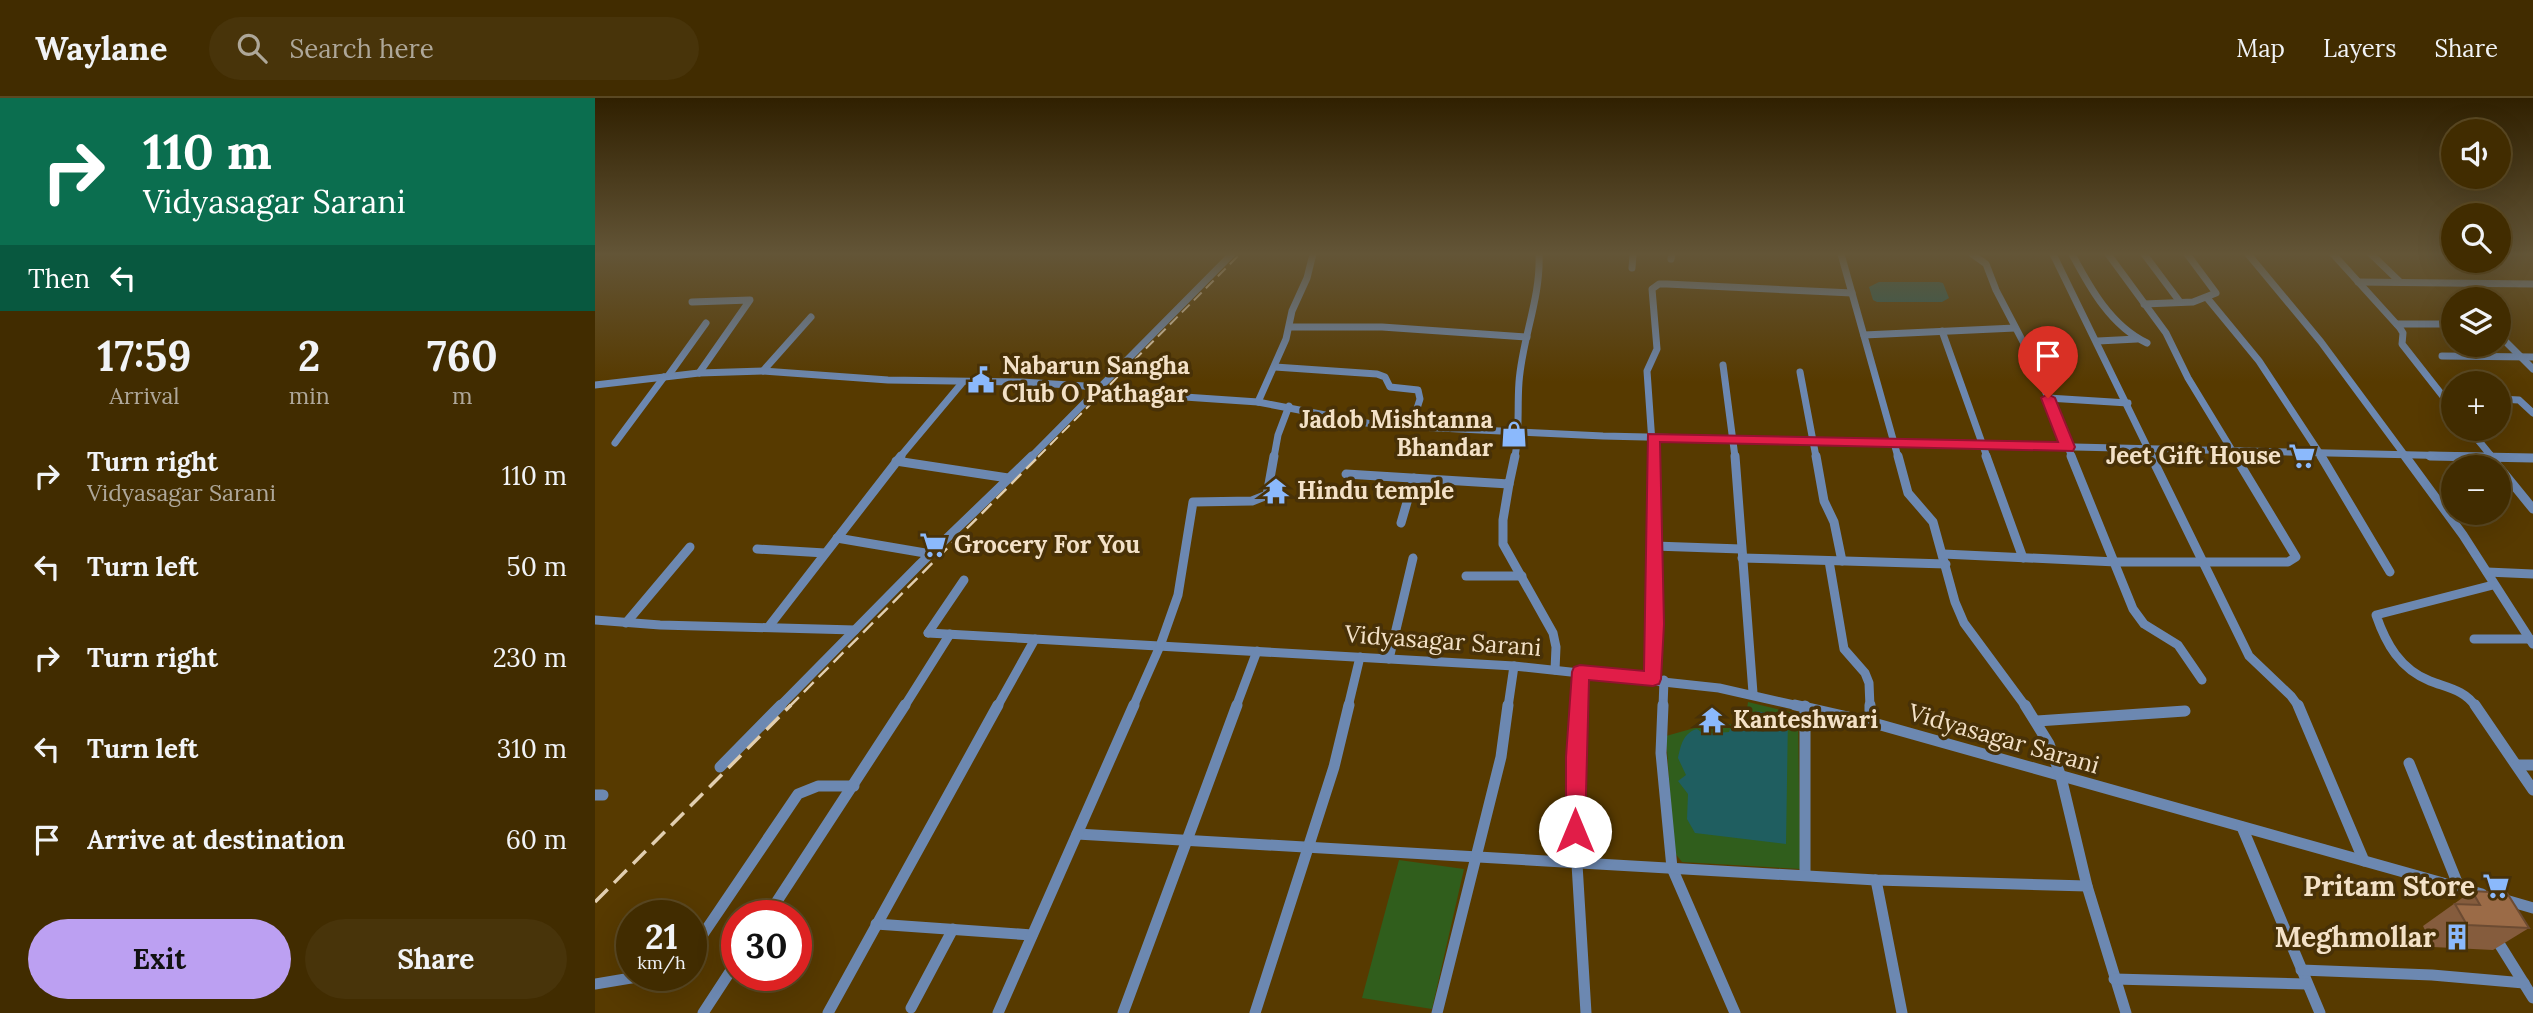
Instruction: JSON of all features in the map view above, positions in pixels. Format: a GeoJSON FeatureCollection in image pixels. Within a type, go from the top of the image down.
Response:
{"type":"FeatureCollection","features":[{"type":"Feature","properties":{"kind":"street"},"geometry":{"type":"LineString","coordinates":[[720,767],[1190,297]]}},
{"type":"Feature","properties":{"kind":"street"},"geometry":{"type":"LineString","coordinates":[[1258,402],[1275,367],[1298,297]]}},
{"type":"Feature","properties":{"kind":"street"},"geometry":{"type":"LineString","coordinates":[[1535,297],[1519,381],[1520,432],[1502,531],[1503,544],[1553,633],[1556,647],[1555,670]]}},
{"type":"Feature","properties":{"kind":"street"},"geometry":{"type":"LineString","coordinates":[[1652,297],[1657,349],[1647,371],[1653,438],[1661,753],[1672,868],[1735,1013]]}},
{"type":"Feature","properties":{"kind":"street"},"geometry":{"type":"LineString","coordinates":[[1853,297],[1908,493],[1933,522],[1964,623],[2037,721],[2061,777],[2087,886],[2126,1013]]}},
{"type":"Feature","properties":{"kind":"street"},"geometry":{"type":"LineString","coordinates":[[1999,297],[2048,398],[2133,609],[2152,630],[2178,645],[2202,680]]}},
{"type":"Feature","properties":{"kind":"street"},"geometry":{"type":"LineString","coordinates":[[2075,297],[2254,665],[2297,702],[2364,860]]}},
{"type":"Feature","properties":{"kind":"street"},"geometry":{"type":"LineString","coordinates":[[2097,297],[2137,339],[2147,343]]}},
{"type":"Feature","properties":{"kind":"street"},"geometry":{"type":"LineString","coordinates":[[1654,546],[1829,561],[2023,558],[2116,562],[2288,562],[2296,557],[2188,378],[2166,333],[2139,297]]}},
{"type":"Feature","properties":{"kind":"street"},"geometry":{"type":"LineString","coordinates":[[2177,297],[2181,302]]}},
{"type":"Feature","properties":{"kind":"street"},"geometry":{"type":"LineString","coordinates":[[2144,304],[2211,297]]}},
{"type":"Feature","properties":{"kind":"street"},"geometry":{"type":"LineString","coordinates":[[2283,297],[2321,342],[2403,454],[2487,572],[2531,641]]}},
{"type":"Feature","properties":{"kind":"street"},"geometry":{"type":"LineString","coordinates":[[2372,297],[2397,324],[2403,333],[2402,344],[2441,394]]}},
{"type":"Feature","properties":{"kind":"street"},"geometry":{"type":"LineString","coordinates":[[2208,299],[2259,361],[2319,453],[2390,572]]}},
{"type":"Feature","properties":{"kind":"street"},"geometry":{"type":"LineString","coordinates":[[692,302],[750,300],[699,373]]}},
{"type":"Feature","properties":{"kind":"street"},"geometry":{"type":"LineString","coordinates":[[763,371],[811,317]]}},
{"type":"Feature","properties":{"kind":"street"},"geometry":{"type":"LineString","coordinates":[[615,443],[706,323]]}},
{"type":"Feature","properties":{"kind":"street"},"geometry":{"type":"LineString","coordinates":[[2397,324],[2441,324]]}},
{"type":"Feature","properties":{"kind":"street"},"geometry":{"type":"LineString","coordinates":[[1290,327],[1382,327],[1527,338]]}},
{"type":"Feature","properties":{"kind":"street"},"geometry":{"type":"LineString","coordinates":[[1864,335],[2015,328]]}},
{"type":"Feature","properties":{"kind":"street"},"geometry":{"type":"LineString","coordinates":[[1942,331],[1985,445],[2023,558]]}},
{"type":"Feature","properties":{"kind":"street"},"geometry":{"type":"LineString","coordinates":[[2098,341],[2137,339]]}},
{"type":"Feature","properties":{"kind":"street"},"geometry":{"type":"LineString","coordinates":[[2511,347],[2533,369]]}},
{"type":"Feature","properties":{"kind":"street"},"geometry":{"type":"LineString","coordinates":[[2511,357],[2533,357]]}},
{"type":"Feature","properties":{"kind":"street"},"geometry":{"type":"LineString","coordinates":[[1723,365],[1734,440],[1741,554],[1757,694]]}},
{"type":"Feature","properties":{"kind":"street"},"geometry":{"type":"LineString","coordinates":[[1275,367],[1377,373],[1385,377],[1390,387],[1418,390],[1420,400],[1411,427]]}},
{"type":"Feature","properties":{"kind":"street"},"geometry":{"type":"LineString","coordinates":[[595,384],[699,373],[763,371],[962,383],[1022,382],[1100,387]]}},
{"type":"Feature","properties":{"kind":"street"},"geometry":{"type":"LineString","coordinates":[[1800,372],[1824,501],[1834,522],[1842,561]]}},
{"type":"Feature","properties":{"kind":"street"},"geometry":{"type":"LineString","coordinates":[[770,625],[896,461],[962,383]]}},
{"type":"Feature","properties":{"kind":"street"},"geometry":{"type":"LineString","coordinates":[[1126,393],[1258,402],[1289,406],[1367,424],[1411,427],[1653,438],[2441,455]]}},
{"type":"Feature","properties":{"kind":"street"},"geometry":{"type":"LineString","coordinates":[[2048,398],[2128,403]]}},
{"type":"Feature","properties":{"kind":"street"},"geometry":{"type":"LineString","coordinates":[[2511,400],[2519,400],[2533,412]]}},
{"type":"Feature","properties":{"kind":"street"},"geometry":{"type":"LineString","coordinates":[[998,1013],[1160,646],[1178,595],[1193,502],[1252,501],[1267,495],[1278,435],[1289,406]]}},
{"type":"Feature","properties":{"kind":"street"},"geometry":{"type":"LineString","coordinates":[[2478,441],[2489,455]]}},
{"type":"Feature","properties":{"kind":"street"},"geometry":{"type":"LineString","coordinates":[[2511,457],[2533,458]]}},
{"type":"Feature","properties":{"kind":"street"},"geometry":{"type":"LineString","coordinates":[[896,461],[1008,478]]}},
{"type":"Feature","properties":{"kind":"street"},"geometry":{"type":"LineString","coordinates":[[1346,474],[1509,484]]}},
{"type":"Feature","properties":{"kind":"street"},"geometry":{"type":"LineString","coordinates":[[1401,523],[1414,478]]}},
{"type":"Feature","properties":{"kind":"street"},"geometry":{"type":"LineString","coordinates":[[2511,482],[2533,509]]}},
{"type":"Feature","properties":{"kind":"street"},"geometry":{"type":"LineString","coordinates":[[837,538],[930,554]]}},
{"type":"Feature","properties":{"kind":"street"},"geometry":{"type":"LineString","coordinates":[[626,623],[691,547]]}},
{"type":"Feature","properties":{"kind":"street"},"geometry":{"type":"LineString","coordinates":[[757,549],[825,553]]}},
{"type":"Feature","properties":{"kind":"street"},"geometry":{"type":"LineString","coordinates":[[1389,659],[1413,558]]}},
{"type":"Feature","properties":{"kind":"street"},"geometry":{"type":"LineString","coordinates":[[1829,561],[1844,649],[1865,673],[1869,683],[1870,722]]}},
{"type":"Feature","properties":{"kind":"street"},"geometry":{"type":"LineString","coordinates":[[2487,572],[2533,573]]}},
{"type":"Feature","properties":{"kind":"street"},"geometry":{"type":"LineString","coordinates":[[1466,576],[1522,576]]}},
{"type":"Feature","properties":{"kind":"street"},"geometry":{"type":"LineString","coordinates":[[778,900],[950,634],[928,633],[964,580]]}},
{"type":"Feature","properties":{"kind":"street"},"geometry":{"type":"LineString","coordinates":[[2493,585],[2376,615],[2386,641],[2403,665],[2427,680],[2466,694],[2533,790]]}},
{"type":"Feature","properties":{"kind":"street"},"geometry":{"type":"LineString","coordinates":[[595,620],[676,626],[770,625],[855,630]]}},
{"type":"Feature","properties":{"kind":"street","name":"Vidyasagar Sarani"},"geometry":{"type":"LineString","coordinates":[[950,634],[1514,666],[1658,680],[1757,694],[1870,722],[2533,908]]}},
{"type":"Feature","properties":{"kind":"street"},"geometry":{"type":"LineString","coordinates":[[828,1013],[1035,639]]}},
{"type":"Feature","properties":{"kind":"street"},"geometry":{"type":"LineString","coordinates":[[2473,639],[2531,641]]}},
{"type":"Feature","properties":{"kind":"street"},"geometry":{"type":"LineString","coordinates":[[1123,1013],[1257,651]]}},
{"type":"Feature","properties":{"kind":"street"},"geometry":{"type":"LineString","coordinates":[[1255,1013],[1334,768],[1360,657]]}},
{"type":"Feature","properties":{"kind":"street"},"geometry":{"type":"LineString","coordinates":[[1437,1013],[1501,757],[1514,666]]}},
{"type":"Feature","properties":{"kind":"street"},"geometry":{"type":"LineString","coordinates":[[1580,672],[1575,768],[1586,1013]]}},
{"type":"Feature","properties":{"kind":"street"},"geometry":{"type":"LineString","coordinates":[[1805,706],[1805,875]]}},
{"type":"Feature","properties":{"kind":"street"},"geometry":{"type":"LineString","coordinates":[[2037,721],[2185,711]]}},
{"type":"Feature","properties":{"kind":"street"},"geometry":{"type":"LineString","coordinates":[[2409,763],[2463,888],[2474,901]]}},
{"type":"Feature","properties":{"kind":"street"},"geometry":{"type":"LineString","coordinates":[[2518,765],[2533,765]]}},
{"type":"Feature","properties":{"kind":"street"},"geometry":{"type":"LineString","coordinates":[[707,928],[798,794],[805,788],[815,786],[854,786]]}},
{"type":"Feature","properties":{"kind":"street"},"geometry":{"type":"LineString","coordinates":[[2242,827],[2320,1013]]}},
{"type":"Feature","properties":{"kind":"street"},"geometry":{"type":"LineString","coordinates":[[1077,834],[1311,845],[1877,880],[2087,886]]}},
{"type":"Feature","properties":{"kind":"street"},"geometry":{"type":"LineString","coordinates":[[1877,880],[1902,1013]]}},
{"type":"Feature","properties":{"kind":"street"},"geometry":{"type":"LineString","coordinates":[[876,923],[1032,935]]}},
{"type":"Feature","properties":{"kind":"street"},"geometry":{"type":"LineString","coordinates":[[2488,925],[2533,998]]}},
{"type":"Feature","properties":{"kind":"street"},"geometry":{"type":"LineString","coordinates":[[911,1008],[953,929]]}},
{"type":"Feature","properties":{"kind":"street"},"geometry":{"type":"LineString","coordinates":[[2301,970],[2432,975],[2524,984]]}},
{"type":"Feature","properties":{"kind":"street"},"geometry":{"type":"LineString","coordinates":[[2114,979],[2307,984]]}},
{"type":"Feature","properties":{"kind":"street"},"geometry":{"type":"LineString","coordinates":[[595,984],[616,980]]}},
{"type":"Feature","properties":{"kind":"street"},"geometry":{"type":"LineString","coordinates":[[703,1013],[721,985]]}},
{"type":"Feature","properties":{"kind":"green space"},"geometry":{"type":"Polygon","coordinates":[[[1748,702],[1798,714],[1800,869],[1682,862],[1674,852],[1666,736],[1698,727],[1745,723],[1748,702]]]}},
{"type":"Feature","properties":{"kind":"green space"},"geometry":{"type":"Polygon","coordinates":[[[1399,860],[1464,869],[1432,1009],[1362,998],[1399,860]]]}},
{"type":"Feature","properties":{"kind":"water"},"geometry":{"type":"Polygon","coordinates":[[[1872,297],[1949,298],[1942,302],[1873,300],[1872,297]]]}},
{"type":"Feature","properties":{"kind":"water"},"geometry":{"type":"Polygon","coordinates":[[[1756,711],[1788,716],[1786,844],[1695,833],[1687,819],[1688,794],[1678,781],[1686,775],[1678,758],[1683,740],[1697,729],[1704,734],[1749,729],[1756,711]]]}},
{"type":"Feature","properties":{"kind":"building"},"geometry":{"type":"Polygon","coordinates":[[[2472,891],[2507,893],[2529,928],[2467,925],[2455,904],[2480,905],[2472,891]]]}},
{"type":"Feature","properties":{"kind":"railway"},"geometry":{"type":"LineString","coordinates":[[1038,457],[1198,297]]}},
{"type":"Feature","properties":{"kind":"railway"},"geometry":{"type":"LineString","coordinates":[[789,707],[1039,456]]}},
{"type":"Feature","properties":{"kind":"railway"},"geometry":{"type":"LineString","coordinates":[[595,902],[791,705]]}},
{"type":"Feature","properties":{"kind":"place","name":"Nabarun Sangha Club O Pathagar"},"geometry":{"type":"Point","coordinates":[981,380]}},
{"type":"Feature","properties":{"kind":"place","name":"Jadob Mishtanna Bhandar"},"geometry":{"type":"Point","coordinates":[1514,434]}},
{"type":"Feature","properties":{"kind":"place","name":"Jeet Gift House"},"geometry":{"type":"Point","coordinates":[2302,456]}},
{"type":"Feature","properties":{"kind":"place","name":"Hindu temple"},"geometry":{"type":"Point","coordinates":[1276,491]}},
{"type":"Feature","properties":{"kind":"place","name":"Grocery For You"},"geometry":{"type":"Point","coordinates":[933,545]}},
{"type":"Feature","properties":{"kind":"place","name":"Kanteshwari"},"geometry":{"type":"Point","coordinates":[1712,720]}},
{"type":"Feature","properties":{"kind":"place","name":"Pritam Store"},"geometry":{"type":"Point","coordinates":[2496,886]}},
{"type":"Feature","properties":{"kind":"place","name":"Meghmollar"},"geometry":{"type":"Point","coordinates":[2457,937]}},
{"type":"Feature","properties":{"kind":"route"},"geometry":{"type":"LineString","coordinates":[[1575,831],[1580,672],[1653,679],[1653,438],[2068,447],[2048,398]]}}]}
